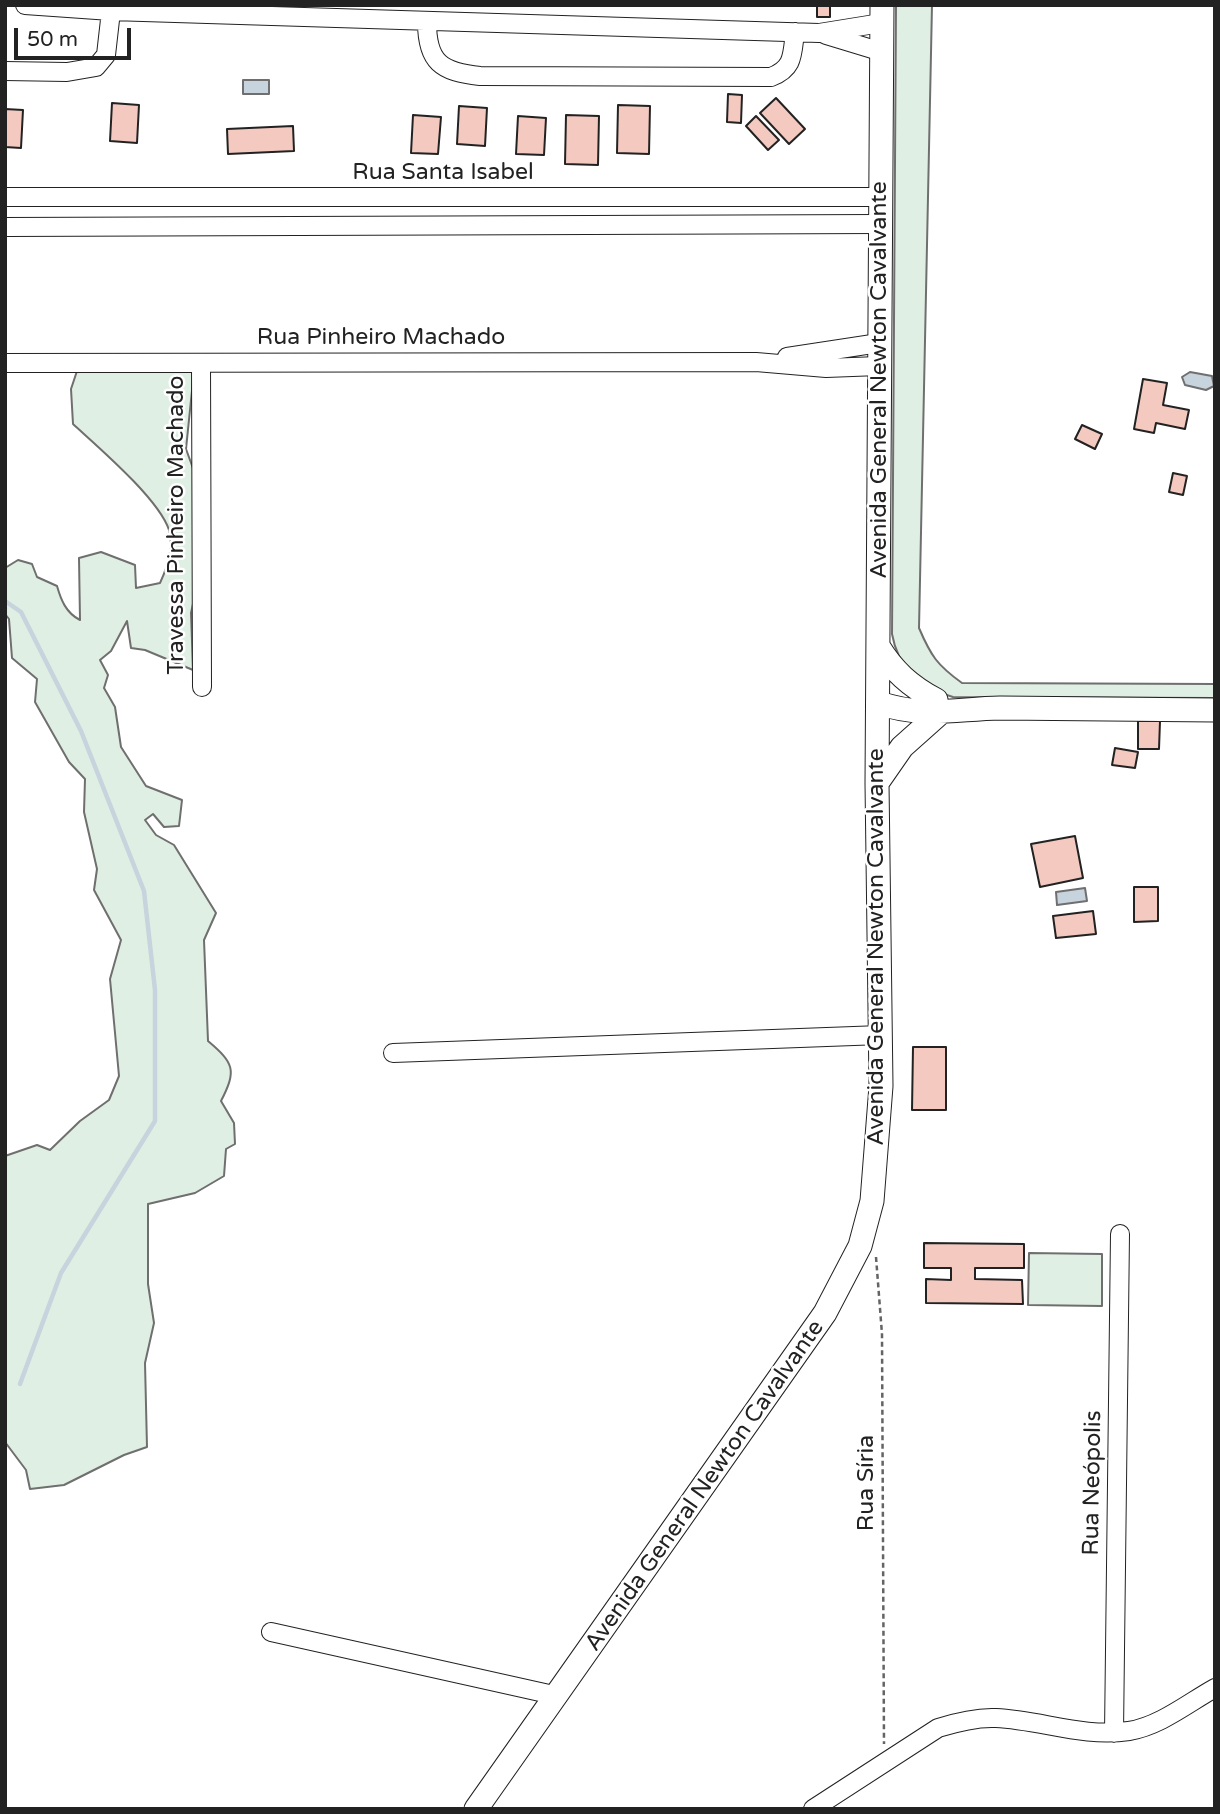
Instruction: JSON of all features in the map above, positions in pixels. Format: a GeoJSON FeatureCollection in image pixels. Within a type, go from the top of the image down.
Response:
{"type":"FeatureCollection","features":[{"type":"Feature","properties":{"kind":"main road","name":"Avenida General Newton Cavalvante"},"geometry":{"type":"LineString","coordinates":[[476,1809],[773,1391],[845,1278],[860,1246],[872,1201],[880,1110],[881,1035],[877,783],[882,14]]}},
{"type":"Feature","properties":{"kind":"main road"},"geometry":{"type":"LineString","coordinates":[[878,646],[895,672],[937,707]]}},
{"type":"Feature","properties":{"kind":"main road"},"geometry":{"type":"LineString","coordinates":[[879,703],[901,711],[937,707],[1215,710]]}},
{"type":"Feature","properties":{"kind":"main road"},"geometry":{"type":"LineString","coordinates":[[877,783],[907,741],[937,707]]}},
{"type":"Feature","properties":{"kind":"street"},"geometry":{"type":"LineString","coordinates":[[25,5],[111,11],[819,33],[882,52]]}},
{"type":"Feature","properties":{"kind":"street"},"geometry":{"type":"LineString","coordinates":[[5,71],[67,72],[96,67],[106,55],[111,11]]}},
{"type":"Feature","properties":{"kind":"street"},"geometry":{"type":"LineString","coordinates":[[819,33],[882,14]]}},
{"type":"Feature","properties":{"kind":"street"},"geometry":{"type":"LineString","coordinates":[[426,22],[428,46],[439,65],[455,72],[480,76],[771,78],[784,72],[791,64],[795,32]]}},
{"type":"Feature","properties":{"kind":"street","name":"Rua Santa Isabel"},"geometry":{"type":"LineString","coordinates":[[5,197],[881,197]]}},
{"type":"Feature","properties":{"kind":"street"},"geometry":{"type":"LineString","coordinates":[[5,227],[880,224]]}},
{"type":"Feature","properties":{"kind":"street","name":"Rua Pinheiro Machado"},"geometry":{"type":"LineString","coordinates":[[5,363],[756,362],[827,368],[879,355]]}},
{"type":"Feature","properties":{"kind":"street","name":"Travessa Pinheiro Machado"},"geometry":{"type":"LineString","coordinates":[[201,363],[201,687]]}},
{"type":"Feature","properties":{"kind":"street"},"geometry":{"type":"LineString","coordinates":[[393,1053],[881,1035]]}},
{"type":"Feature","properties":{"kind":"street","name":"Rua Neópolis"},"geometry":{"type":"LineString","coordinates":[[1114,1733],[1120,1234]]}},
{"type":"Feature","properties":{"kind":"street"},"geometry":{"type":"LineString","coordinates":[[271,1632],[558,1696]]}},
{"type":"Feature","properties":{"kind":"street"},"geometry":{"type":"LineString","coordinates":[[813,1809],[938,1728],[979,1718],[997,1718],[1076,1732],[1114,1733],[1154,1723],[1215,1688]]}},
{"type":"Feature","properties":{"kind":"path","name":"Rua Síria"},"geometry":{"type":"LineString","coordinates":[[876,1254],[881,1334],[884,1765]]}},
{"type":"Feature","properties":{"kind":"green space"},"geometry":{"type":"Polygon","coordinates":[[[896,5],[932,5],[919,628],[923,638],[946,671],[962,683],[1215,684],[1215,698],[953,697],[921,682],[912,675],[899,657],[892,634],[896,5]]]}},
{"type":"Feature","properties":{"kind":"green space"},"geometry":{"type":"Polygon","coordinates":[[[78,368],[194,371],[186,449],[194,471],[196,590],[191,613],[193,670],[145,650],[131,648],[127,621],[111,651],[100,660],[108,675],[104,688],[115,707],[121,747],[146,786],[182,800],[179,826],[164,827],[153,814],[145,820],[156,835],[174,845],[216,913],[204,940],[208,1041],[228,1061],[230,1068],[229,1082],[221,1101],[234,1123],[235,1144],[226,1149],[224,1176],[195,1193],[148,1204],[148,1284],[154,1323],[145,1363],[147,1447],[124,1455],[64,1485],[30,1489],[26,1470],[5,1442],[5,1156],[37,1145],[50,1150],[80,1121],[109,1100],[119,1076],[110,979],[121,940],[94,890],[97,869],[84,812],[85,779],[69,762],[35,702],[37,679],[12,658],[9,619],[5,614],[5,568],[18,560],[32,564],[37,577],[57,586],[65,606],[80,620],[79,558],[101,552],[135,565],[136,588],[160,583],[171,543],[163,517],[141,489],[73,424],[71,389],[78,368]]]}},
{"type":"Feature","properties":{"kind":"green space"},"geometry":{"type":"Polygon","coordinates":[[[1029,1253],[1102,1254],[1102,1306],[1028,1305],[1029,1253]]]}},
{"type":"Feature","properties":{"kind":"shaded area"},"geometry":{"type":"Polygon","coordinates":[[[243,80],[269,80],[269,94],[243,94],[243,80]]]}},
{"type":"Feature","properties":{"kind":"shaded area"},"geometry":{"type":"Polygon","coordinates":[[[1190,372],[1212,376],[1214,386],[1206,390],[1185,385],[1182,377],[1190,372]]]}},
{"type":"Feature","properties":{"kind":"shaded area"},"geometry":{"type":"Polygon","coordinates":[[[1085,888],[1087,901],[1057,905],[1056,892],[1085,888]]]}},
{"type":"Feature","properties":{"kind":"building"},"geometry":{"type":"Polygon","coordinates":[[[817,5],[830,5],[830,17],[817,17],[817,5]]]}},
{"type":"Feature","properties":{"kind":"building"},"geometry":{"type":"Polygon","coordinates":[[[728,94],[742,95],[741,123],[727,122],[728,94]]]}},
{"type":"Feature","properties":{"kind":"building"},"geometry":{"type":"Polygon","coordinates":[[[776,98],[805,129],[789,144],[760,113],[776,98]]]}},
{"type":"Feature","properties":{"kind":"building"},"geometry":{"type":"Polygon","coordinates":[[[112,103],[139,105],[137,143],[110,141],[112,103]]]}},
{"type":"Feature","properties":{"kind":"building"},"geometry":{"type":"Polygon","coordinates":[[[618,105],[650,106],[649,154],[617,153],[618,105]]]}},
{"type":"Feature","properties":{"kind":"building"},"geometry":{"type":"Polygon","coordinates":[[[459,106],[487,108],[485,146],[457,144],[459,106]]]}},
{"type":"Feature","properties":{"kind":"building"},"geometry":{"type":"Polygon","coordinates":[[[5,109],[23,110],[21,148],[5,147],[5,109]]]}},
{"type":"Feature","properties":{"kind":"building"},"geometry":{"type":"Polygon","coordinates":[[[413,115],[441,117],[438,154],[411,153],[413,115]]]}},
{"type":"Feature","properties":{"kind":"building"},"geometry":{"type":"Polygon","coordinates":[[[566,115],[599,116],[598,165],[565,164],[566,115]]]}},
{"type":"Feature","properties":{"kind":"building"},"geometry":{"type":"Polygon","coordinates":[[[518,116],[546,118],[544,155],[516,154],[518,116]]]}},
{"type":"Feature","properties":{"kind":"building"},"geometry":{"type":"Polygon","coordinates":[[[756,116],[779,140],[768,150],[746,126],[756,116]]]}},
{"type":"Feature","properties":{"kind":"building"},"geometry":{"type":"Polygon","coordinates":[[[293,126],[294,151],[228,154],[227,129],[293,126]]]}},
{"type":"Feature","properties":{"kind":"building"},"geometry":{"type":"Polygon","coordinates":[[[1143,379],[1167,383],[1163,405],[1189,410],[1185,429],[1156,423],[1154,433],[1134,429],[1143,379]]]}},
{"type":"Feature","properties":{"kind":"building"},"geometry":{"type":"Polygon","coordinates":[[[1082,425],[1102,434],[1095,449],[1075,439],[1082,425]]]}},
{"type":"Feature","properties":{"kind":"building"},"geometry":{"type":"Polygon","coordinates":[[[1173,473],[1187,476],[1183,495],[1169,492],[1173,473]]]}},
{"type":"Feature","properties":{"kind":"building"},"geometry":{"type":"Polygon","coordinates":[[[1138,721],[1160,721],[1159,749],[1138,749],[1138,721]]]}},
{"type":"Feature","properties":{"kind":"building"},"geometry":{"type":"Polygon","coordinates":[[[1115,748],[1138,752],[1135,768],[1112,765],[1115,748]]]}},
{"type":"Feature","properties":{"kind":"building"},"geometry":{"type":"Polygon","coordinates":[[[1075,836],[1083,878],[1040,887],[1031,844],[1075,836]]]}},
{"type":"Feature","properties":{"kind":"building"},"geometry":{"type":"Polygon","coordinates":[[[1134,887],[1158,887],[1158,921],[1134,922],[1134,887]]]}},
{"type":"Feature","properties":{"kind":"building"},"geometry":{"type":"Polygon","coordinates":[[[1093,911],[1096,934],[1056,938],[1053,916],[1093,911]]]}},
{"type":"Feature","properties":{"kind":"building"},"geometry":{"type":"Polygon","coordinates":[[[913,1047],[946,1047],[946,1110],[912,1110],[913,1047]]]}},
{"type":"Feature","properties":{"kind":"building"},"geometry":{"type":"Polygon","coordinates":[[[924,1243],[1024,1244],[1024,1268],[975,1268],[975,1279],[1022,1280],[1023,1304],[926,1303],[926,1279],[951,1280],[951,1268],[924,1268],[924,1243]]]}},
{"type":"Feature","properties":{"kind":"waterway"},"geometry":{"type":"LineString","coordinates":[[5,601],[21,612],[81,731],[144,891],[155,990],[155,1121],[61,1273],[20,1384]]}}]}
